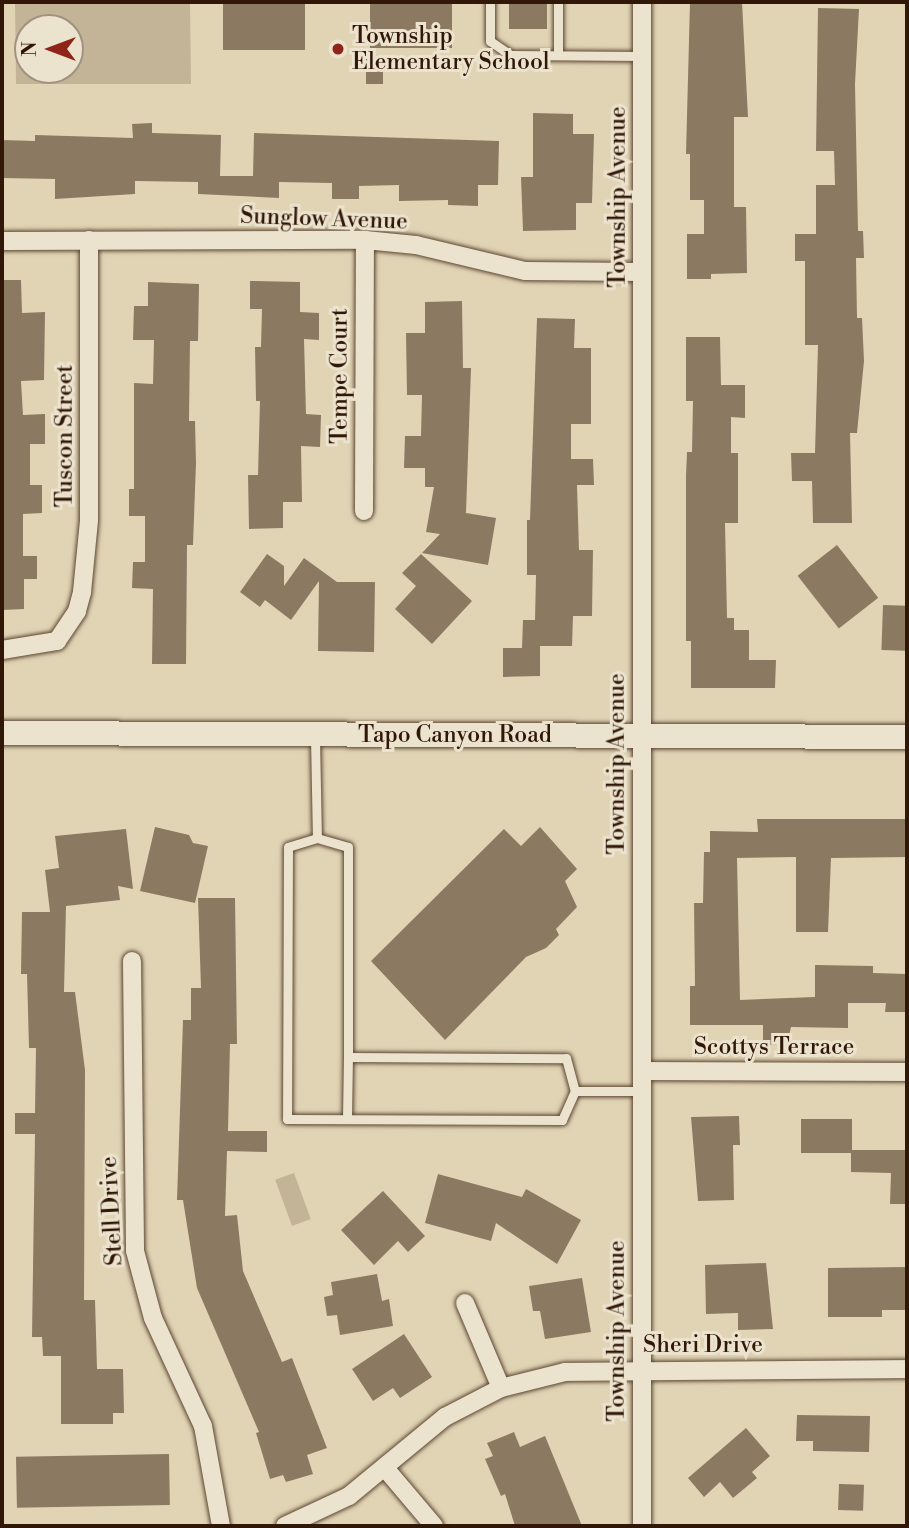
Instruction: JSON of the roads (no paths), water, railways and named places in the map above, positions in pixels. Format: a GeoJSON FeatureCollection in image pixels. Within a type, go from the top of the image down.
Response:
{"type":"FeatureCollection","features":[{"type":"Feature","properties":{"kind":"main road","name":"Tapo Canyon Road"},"geometry":{"type":"LineString","coordinates":[[2,733],[907,737]]}},
{"type":"Feature","properties":{"kind":"street","name":"Township Avenue"},"geometry":{"type":"LineString","coordinates":[[642,2],[642,1526]]}},
{"type":"Feature","properties":{"kind":"street","name":"Tuscon Street"},"geometry":{"type":"LineString","coordinates":[[2,650],[41,647],[57,641],[67,628],[82,593],[89,520],[89,240]]}},
{"type":"Feature","properties":{"kind":"street","name":"Sunglow Avenue"},"geometry":{"type":"LineString","coordinates":[[2,241],[365,240],[416,245],[525,271],[642,272]]}},
{"type":"Feature","properties":{"kind":"street","name":"Tempe Court"},"geometry":{"type":"LineString","coordinates":[[364,511],[365,240]]}},
{"type":"Feature","properties":{"kind":"street","name":"Stell Drive"},"geometry":{"type":"LineString","coordinates":[[132,961],[135,1251],[153,1318],[203,1426],[221,1526]]}},
{"type":"Feature","properties":{"kind":"street","name":"Scottys Terrace"},"geometry":{"type":"LineString","coordinates":[[642,1071],[907,1072]]}},
{"type":"Feature","properties":{"kind":"street"},"geometry":{"type":"LineString","coordinates":[[465,1303],[501,1388]]}},
{"type":"Feature","properties":{"kind":"street","name":"Sheri Drive"},"geometry":{"type":"LineString","coordinates":[[285,1526],[349,1496],[445,1417],[501,1388],[565,1371],[907,1369]]}},
{"type":"Feature","properties":{"kind":"street"},"geometry":{"type":"LineString","coordinates":[[385,1468],[434,1526]]}},
{"type":"Feature","properties":{"kind":"lane"},"geometry":{"type":"LineString","coordinates":[[490,2],[490,41],[511,55],[642,56]]}},
{"type":"Feature","properties":{"kind":"lane"},"geometry":{"type":"LineString","coordinates":[[558,2],[558,55]]}},
{"type":"Feature","properties":{"kind":"lane"},"geometry":{"type":"LineString","coordinates":[[315,735],[317,838]]}},
{"type":"Feature","properties":{"kind":"lane"},"geometry":{"type":"LineString","coordinates":[[347,1119],[348,847],[317,838],[288,847],[287,1119],[562,1120],[575,1091],[566,1058],[348,1057]]}},
{"type":"Feature","properties":{"kind":"lane"},"geometry":{"type":"LineString","coordinates":[[575,1091],[642,1091]]}},
{"type":"Feature","properties":{"kind":"place","name":"Township Elementary School"},"geometry":{"type":"Point","coordinates":[338,49]}}]}
